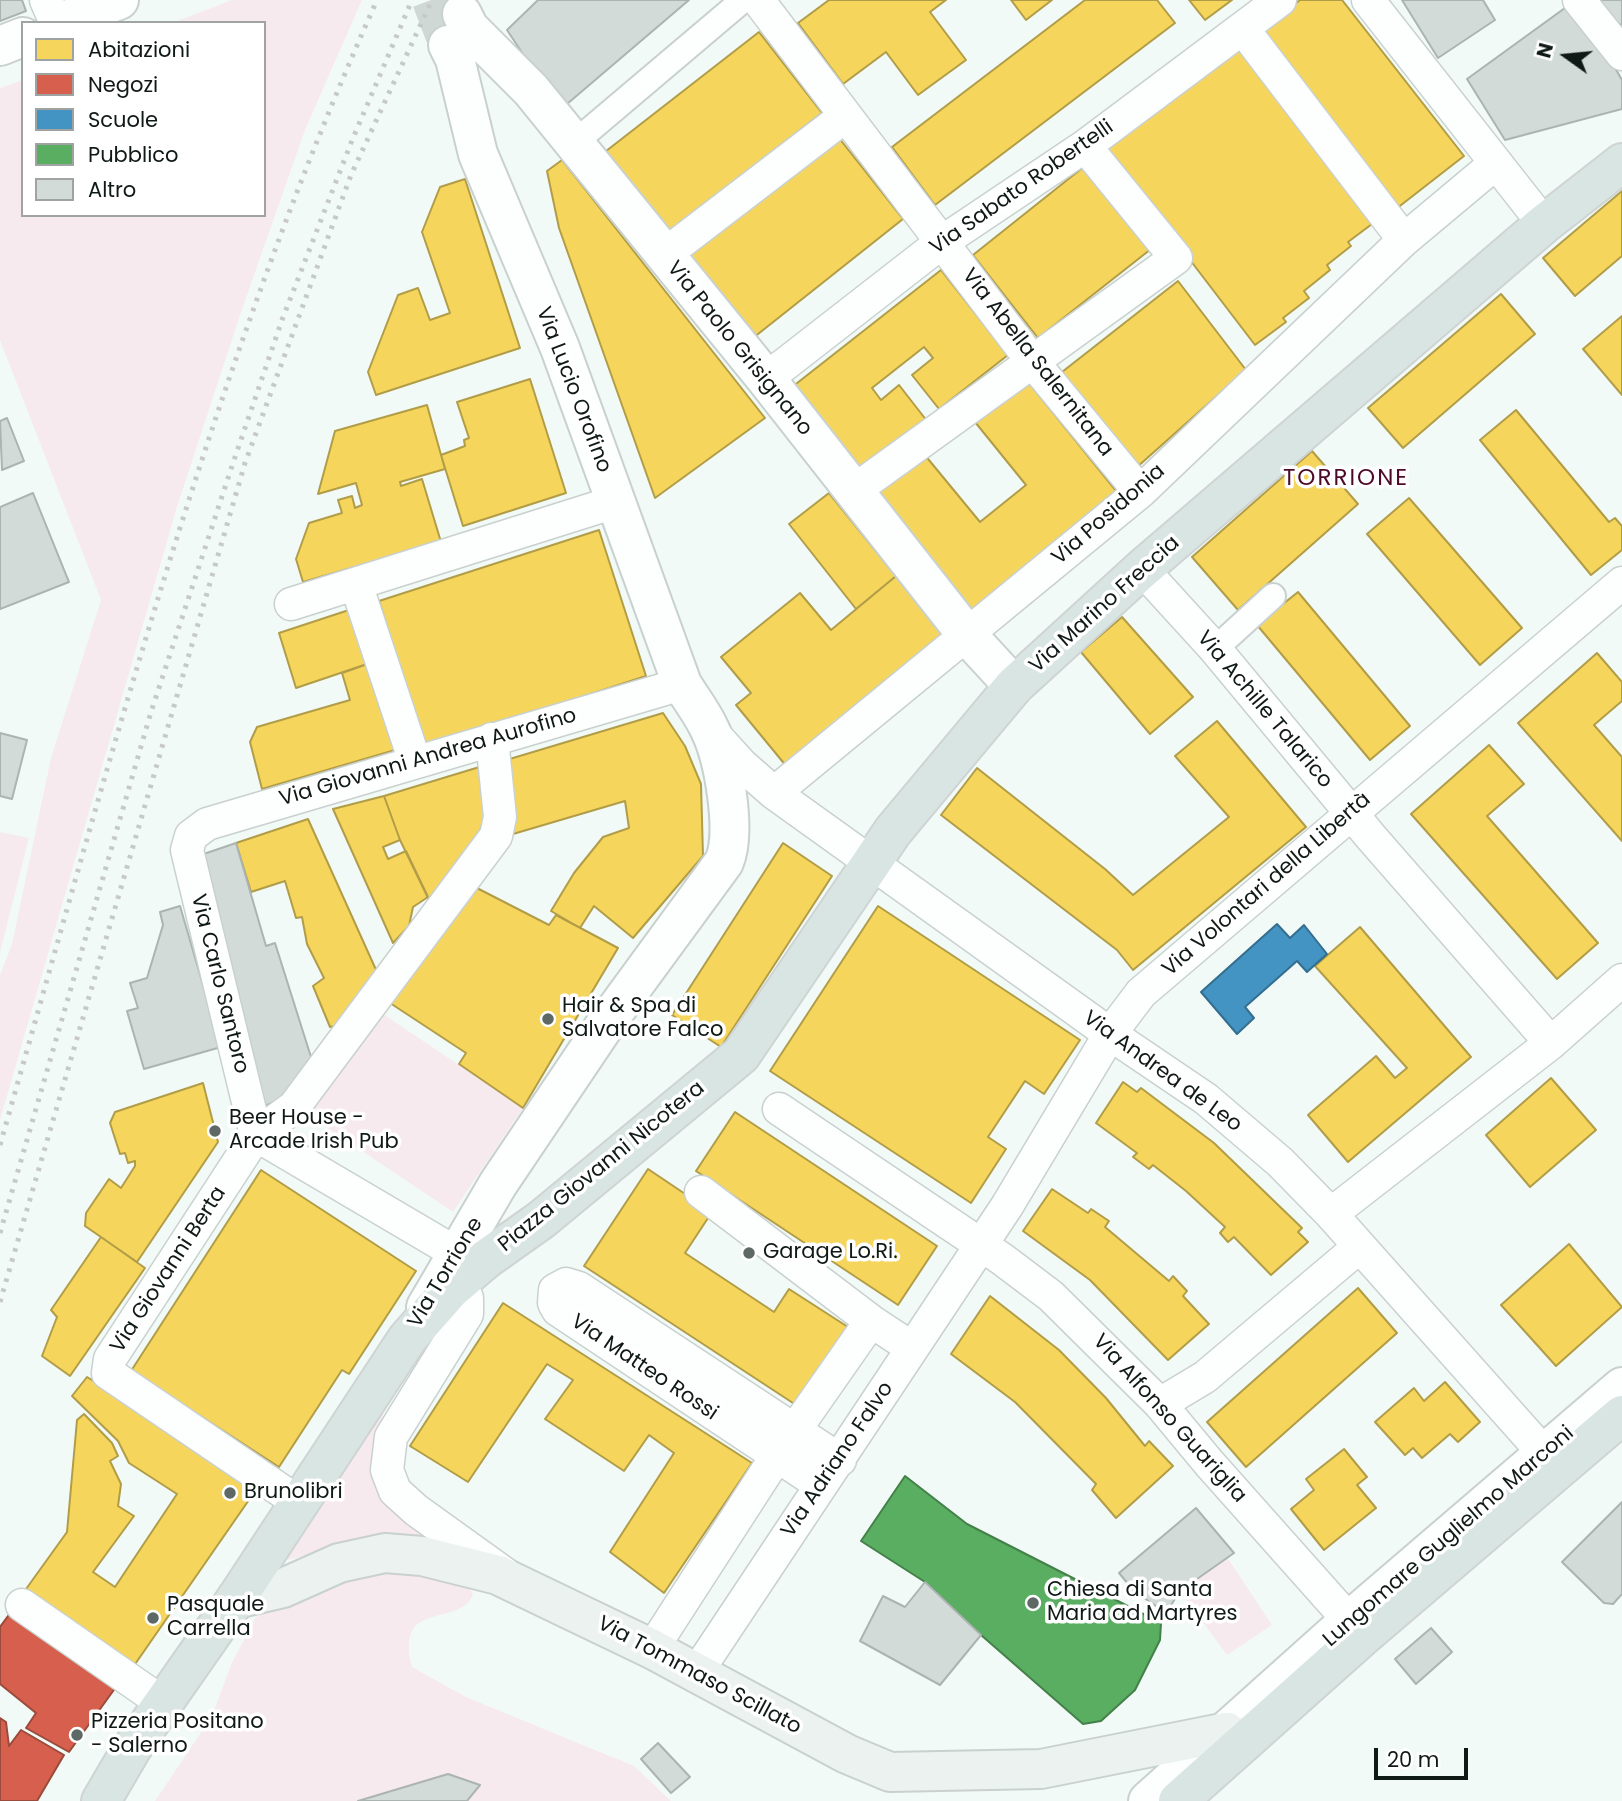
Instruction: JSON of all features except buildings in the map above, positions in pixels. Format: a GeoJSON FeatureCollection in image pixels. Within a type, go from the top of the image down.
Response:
{"type":"FeatureCollection","features":[{"type":"Feature","properties":{"kind":"main road"},"geometry":{"type":"LineString","coordinates":[[1544,224],[1622,163]]}},
{"type":"Feature","properties":{"kind":"main road","name":"Via Marino Freccia"},"geometry":{"type":"LineString","coordinates":[[741,1055],[852,897],[871,863],[1014,687],[1142,569],[1544,224]]}},
{"type":"Feature","properties":{"kind":"main road","name":"Piazza Giovanni Nicotera"},"geometry":{"type":"LineString","coordinates":[[407,1339],[459,1267],[541,1220],[741,1055]]}},
{"type":"Feature","properties":{"kind":"main road","name":"Via Torrione"},"geometry":{"type":"LineString","coordinates":[[101,1801],[163,1703],[236,1600],[407,1339]]}},
{"type":"Feature","properties":{"kind":"main road","name":"Lungomare Guglielmo Marconi"},"geometry":{"type":"LineString","coordinates":[[1178,1801],[1282,1695],[1356,1629],[1551,1462],[1622,1415]]}},
{"type":"Feature","properties":{"kind":"main road","name":"Via Tommaso Scillato"},"geometry":{"type":"LineString","coordinates":[[236,1600],[283,1588],[339,1563],[385,1553],[422,1556],[508,1577],[697,1672],[847,1754],[890,1772],[925,1801]]}},
{"type":"Feature","properties":{"kind":"main road","name":"Via Tommaso Scillato"},"geometry":{"type":"LineString","coordinates":[[890,1772],[1041,1769],[1227,1732]]}},
{"type":"Feature","properties":{"kind":"street"},"geometry":{"type":"LineString","coordinates":[[46,0],[56,21]]}},
{"type":"Feature","properties":{"kind":"street"},"geometry":{"type":"LineString","coordinates":[[62,21],[119,0]]}},
{"type":"Feature","properties":{"kind":"street"},"geometry":{"type":"LineString","coordinates":[[573,144],[743,0]]}},
{"type":"Feature","properties":{"kind":"street","name":"Via Abella Salernitana"},"geometry":{"type":"LineString","coordinates":[[758,0],[1031,361],[1140,492]]}},
{"type":"Feature","properties":{"kind":"street","name":"Via Sabato Robertelli"},"geometry":{"type":"LineString","coordinates":[[766,379],[942,242],[1086,146],[1280,0]]}},
{"type":"Feature","properties":{"kind":"street"},"geometry":{"type":"LineString","coordinates":[[1368,0],[1544,224]]}},
{"type":"Feature","properties":{"kind":"street"},"geometry":{"type":"LineString","coordinates":[[1579,0],[1622,54]]}},
{"type":"Feature","properties":{"kind":"street"},"geometry":{"type":"LineString","coordinates":[[1243,29],[1404,240]]}},
{"type":"Feature","properties":{"kind":"street"},"geometry":{"type":"LineString","coordinates":[[0,46],[21,38]]}},
{"type":"Feature","properties":{"kind":"street","name":"Via Paolo Grisignano"},"geometry":{"type":"LineString","coordinates":[[462,45],[531,90],[766,379],[852,492],[967,635],[1014,687]]}},
{"type":"Feature","properties":{"kind":"street","name":"Via Lucio Orofino"},"geometry":{"type":"LineString","coordinates":[[462,45],[478,154],[560,348],[682,684],[711,731]]}},
{"type":"Feature","properties":{"kind":"street"},"geometry":{"type":"LineString","coordinates":[[664,255],[844,117]]}},
{"type":"Feature","properties":{"kind":"street"},"geometry":{"type":"LineString","coordinates":[[852,492],[1175,258],[1086,146]]}},
{"type":"Feature","properties":{"kind":"street","name":"Via Posidonia"},"geometry":{"type":"LineString","coordinates":[[774,793],[1140,492],[1404,240],[1496,163]]}},
{"type":"Feature","properties":{"kind":"street"},"geometry":{"type":"LineString","coordinates":[[291,604],[615,502]]}},
{"type":"Feature","properties":{"kind":"street","name":"Via Achille Talarico"},"geometry":{"type":"LineString","coordinates":[[1142,569],[1215,649],[1351,813],[1551,1042]]}},
{"type":"Feature","properties":{"kind":"street","name":"Via Volontari della Libertà"},"geometry":{"type":"LineString","coordinates":[[978,1246],[1014,1194],[1110,1034],[1141,993],[1622,583]]}},
{"type":"Feature","properties":{"kind":"street"},"geometry":{"type":"LineString","coordinates":[[356,584],[415,762]]}},
{"type":"Feature","properties":{"kind":"street"},"geometry":{"type":"LineString","coordinates":[[1215,649],[1273,596]]}},
{"type":"Feature","properties":{"kind":"street","name":"Via Giovanni Andrea Aurofino"},"geometry":{"type":"LineString","coordinates":[[187,850],[191,836],[207,824],[682,684]]}},
{"type":"Feature","properties":{"kind":"street"},"geometry":{"type":"LineString","coordinates":[[711,731],[742,765],[774,793]]}},
{"type":"Feature","properties":{"kind":"street","name":"Via Torrione"},"geometry":{"type":"LineString","coordinates":[[459,1267],[498,1184],[608,1019],[724,862],[730,850],[730,825],[711,731]]}},
{"type":"Feature","properties":{"kind":"street","name":"Via Giovanni Berta"},"geometry":{"type":"LineString","coordinates":[[298,1502],[108,1373],[110,1359],[256,1135],[294,1107],[496,836],[500,817],[492,739]]}},
{"type":"Feature","properties":{"kind":"street","name":"Via Andrea de Leo"},"geometry":{"type":"LineString","coordinates":[[774,793],[1110,1034],[1206,1098],[1280,1162],[1331,1214],[1551,1462]]}},
{"type":"Feature","properties":{"kind":"street","name":"Via Carlo Santoro"},"geometry":{"type":"LineString","coordinates":[[187,850],[256,1135]]}},
{"type":"Feature","properties":{"kind":"street"},"geometry":{"type":"LineString","coordinates":[[1331,1214],[1551,1042],[1622,980]]}},
{"type":"Feature","properties":{"kind":"street","name":"Via Alfonso Guariglia"},"geometry":{"type":"LineString","coordinates":[[779,1109],[978,1246],[1002,1259],[1051,1296],[1160,1404],[1209,1464],[1356,1629]]}},
{"type":"Feature","properties":{"kind":"street"},"geometry":{"type":"LineString","coordinates":[[256,1135],[459,1267]]}},
{"type":"Feature","properties":{"kind":"street"},"geometry":{"type":"LineString","coordinates":[[701,1192],[871,1321],[912,1348]]}},
{"type":"Feature","properties":{"kind":"street","name":"Via Adriano Falvo"},"geometry":{"type":"LineString","coordinates":[[697,1672],[840,1460],[978,1246]]}},
{"type":"Feature","properties":{"kind":"street"},"geometry":{"type":"LineString","coordinates":[[1160,1404],[1205,1377],[1359,1247]]}},
{"type":"Feature","properties":{"kind":"street","name":"Via Tommaso Scillato"},"geometry":{"type":"LineString","coordinates":[[459,1267],[467,1298],[467,1314],[391,1437],[387,1470],[395,1491],[416,1510],[508,1577]]}},
{"type":"Feature","properties":{"kind":"street","name":"Via Matteo Rossi"},"geometry":{"type":"LineString","coordinates":[[821,1485],[558,1310],[554,1303],[555,1290],[566,1284],[579,1288],[840,1460]]}},
{"type":"Feature","properties":{"kind":"street"},"geometry":{"type":"LineString","coordinates":[[652,1649],[776,1457],[871,1321]]}},
{"type":"Feature","properties":{"kind":"street","name":"Lungomare Guglielmo Marconi"},"geometry":{"type":"LineString","coordinates":[[1551,1462],[1622,1387]]}},
{"type":"Feature","properties":{"kind":"street"},"geometry":{"type":"LineString","coordinates":[[22,1605],[163,1703]]}},
{"type":"Feature","properties":{"kind":"street"},"geometry":{"type":"LineString","coordinates":[[1148,1801],[1227,1732],[1282,1695]]}},
{"type":"Feature","properties":{"kind":"shaded area"},"geometry":{"type":"Polygon","coordinates":[[[232,0],[362,0],[305,130],[176,510],[0,1120],[0,975],[12,944],[51,758],[101,600],[0,340],[0,88],[21,81],[21,217],[266,217],[266,21],[177,21],[232,0]]]}},
{"type":"Feature","properties":{"kind":"shaded area"},"geometry":{"type":"Polygon","coordinates":[[[0,832],[29,838],[0,952],[0,832]]]}},
{"type":"Feature","properties":{"kind":"shaded area"},"geometry":{"type":"Polygon","coordinates":[[[380,1012],[523,1108],[453,1212],[310,1116],[380,1012]]]}},
{"type":"Feature","properties":{"kind":"shaded area"},"geometry":{"type":"Polygon","coordinates":[[[386,1399],[378,1440],[406,1519],[426,1541],[353,1545],[283,1561],[386,1399]]]}},
{"type":"Feature","properties":{"kind":"shaded area"},"geometry":{"type":"Polygon","coordinates":[[[1227,1557],[1272,1625],[1227,1655],[1180,1591],[1227,1557]]]}},
{"type":"Feature","properties":{"kind":"shaded area"},"geometry":{"type":"Polygon","coordinates":[[[394,1565],[468,1585],[473,1594],[466,1604],[420,1622],[412,1631],[409,1645],[412,1667],[466,1697],[634,1766],[671,1801],[155,1801],[212,1716],[231,1665],[255,1618],[287,1597],[394,1565]]]}},
{"type":"Feature","properties":{"kind":"tunnel"},"geometry":{"type":"LineString","coordinates":[[431,0],[448,45]]}},
{"type":"Feature","properties":{"kind":"railway"},"geometry":{"type":"LineString","coordinates":[[0,1145],[125,710],[214,422],[318,139],[377,0]]}},
{"type":"Feature","properties":{"kind":"railway"},"geometry":{"type":"LineString","coordinates":[[0,1233],[151,712],[233,463],[282,320],[353,138],[412,0]]}},
{"type":"Feature","properties":{"kind":"railway"},"geometry":{"type":"LineString","coordinates":[[0,1302],[245,463],[351,175],[432,0]]}},
{"type":"Feature","properties":{"kind":"place","name":"Hair & Spa di Salvatore Falco"},"geometry":{"type":"Point","coordinates":[548,1019]}},
{"type":"Feature","properties":{"kind":"place","name":"Beer House - Arcade Irish Pub"},"geometry":{"type":"Point","coordinates":[215,1131]}},
{"type":"Feature","properties":{"kind":"place","name":"Garage Lo.Ri."},"geometry":{"type":"Point","coordinates":[749,1253]}},
{"type":"Feature","properties":{"kind":"place","name":"Brunolibri"},"geometry":{"type":"Point","coordinates":[230,1493]}},
{"type":"Feature","properties":{"kind":"place","name":"Chiesa di Santa Maria ad Martyres"},"geometry":{"type":"Point","coordinates":[1033,1603]}},
{"type":"Feature","properties":{"kind":"place","name":"Pasquale Carrella"},"geometry":{"type":"Point","coordinates":[153,1618]}},
{"type":"Feature","properties":{"kind":"place","name":"Pizzeria Positano - Salerno"},"geometry":{"type":"Point","coordinates":[77,1735]}},
{"type":"Feature","properties":{"kind":"district","name":"TORRIONE"},"geometry":{"type":"Point","coordinates":[1346,479]}}]}
